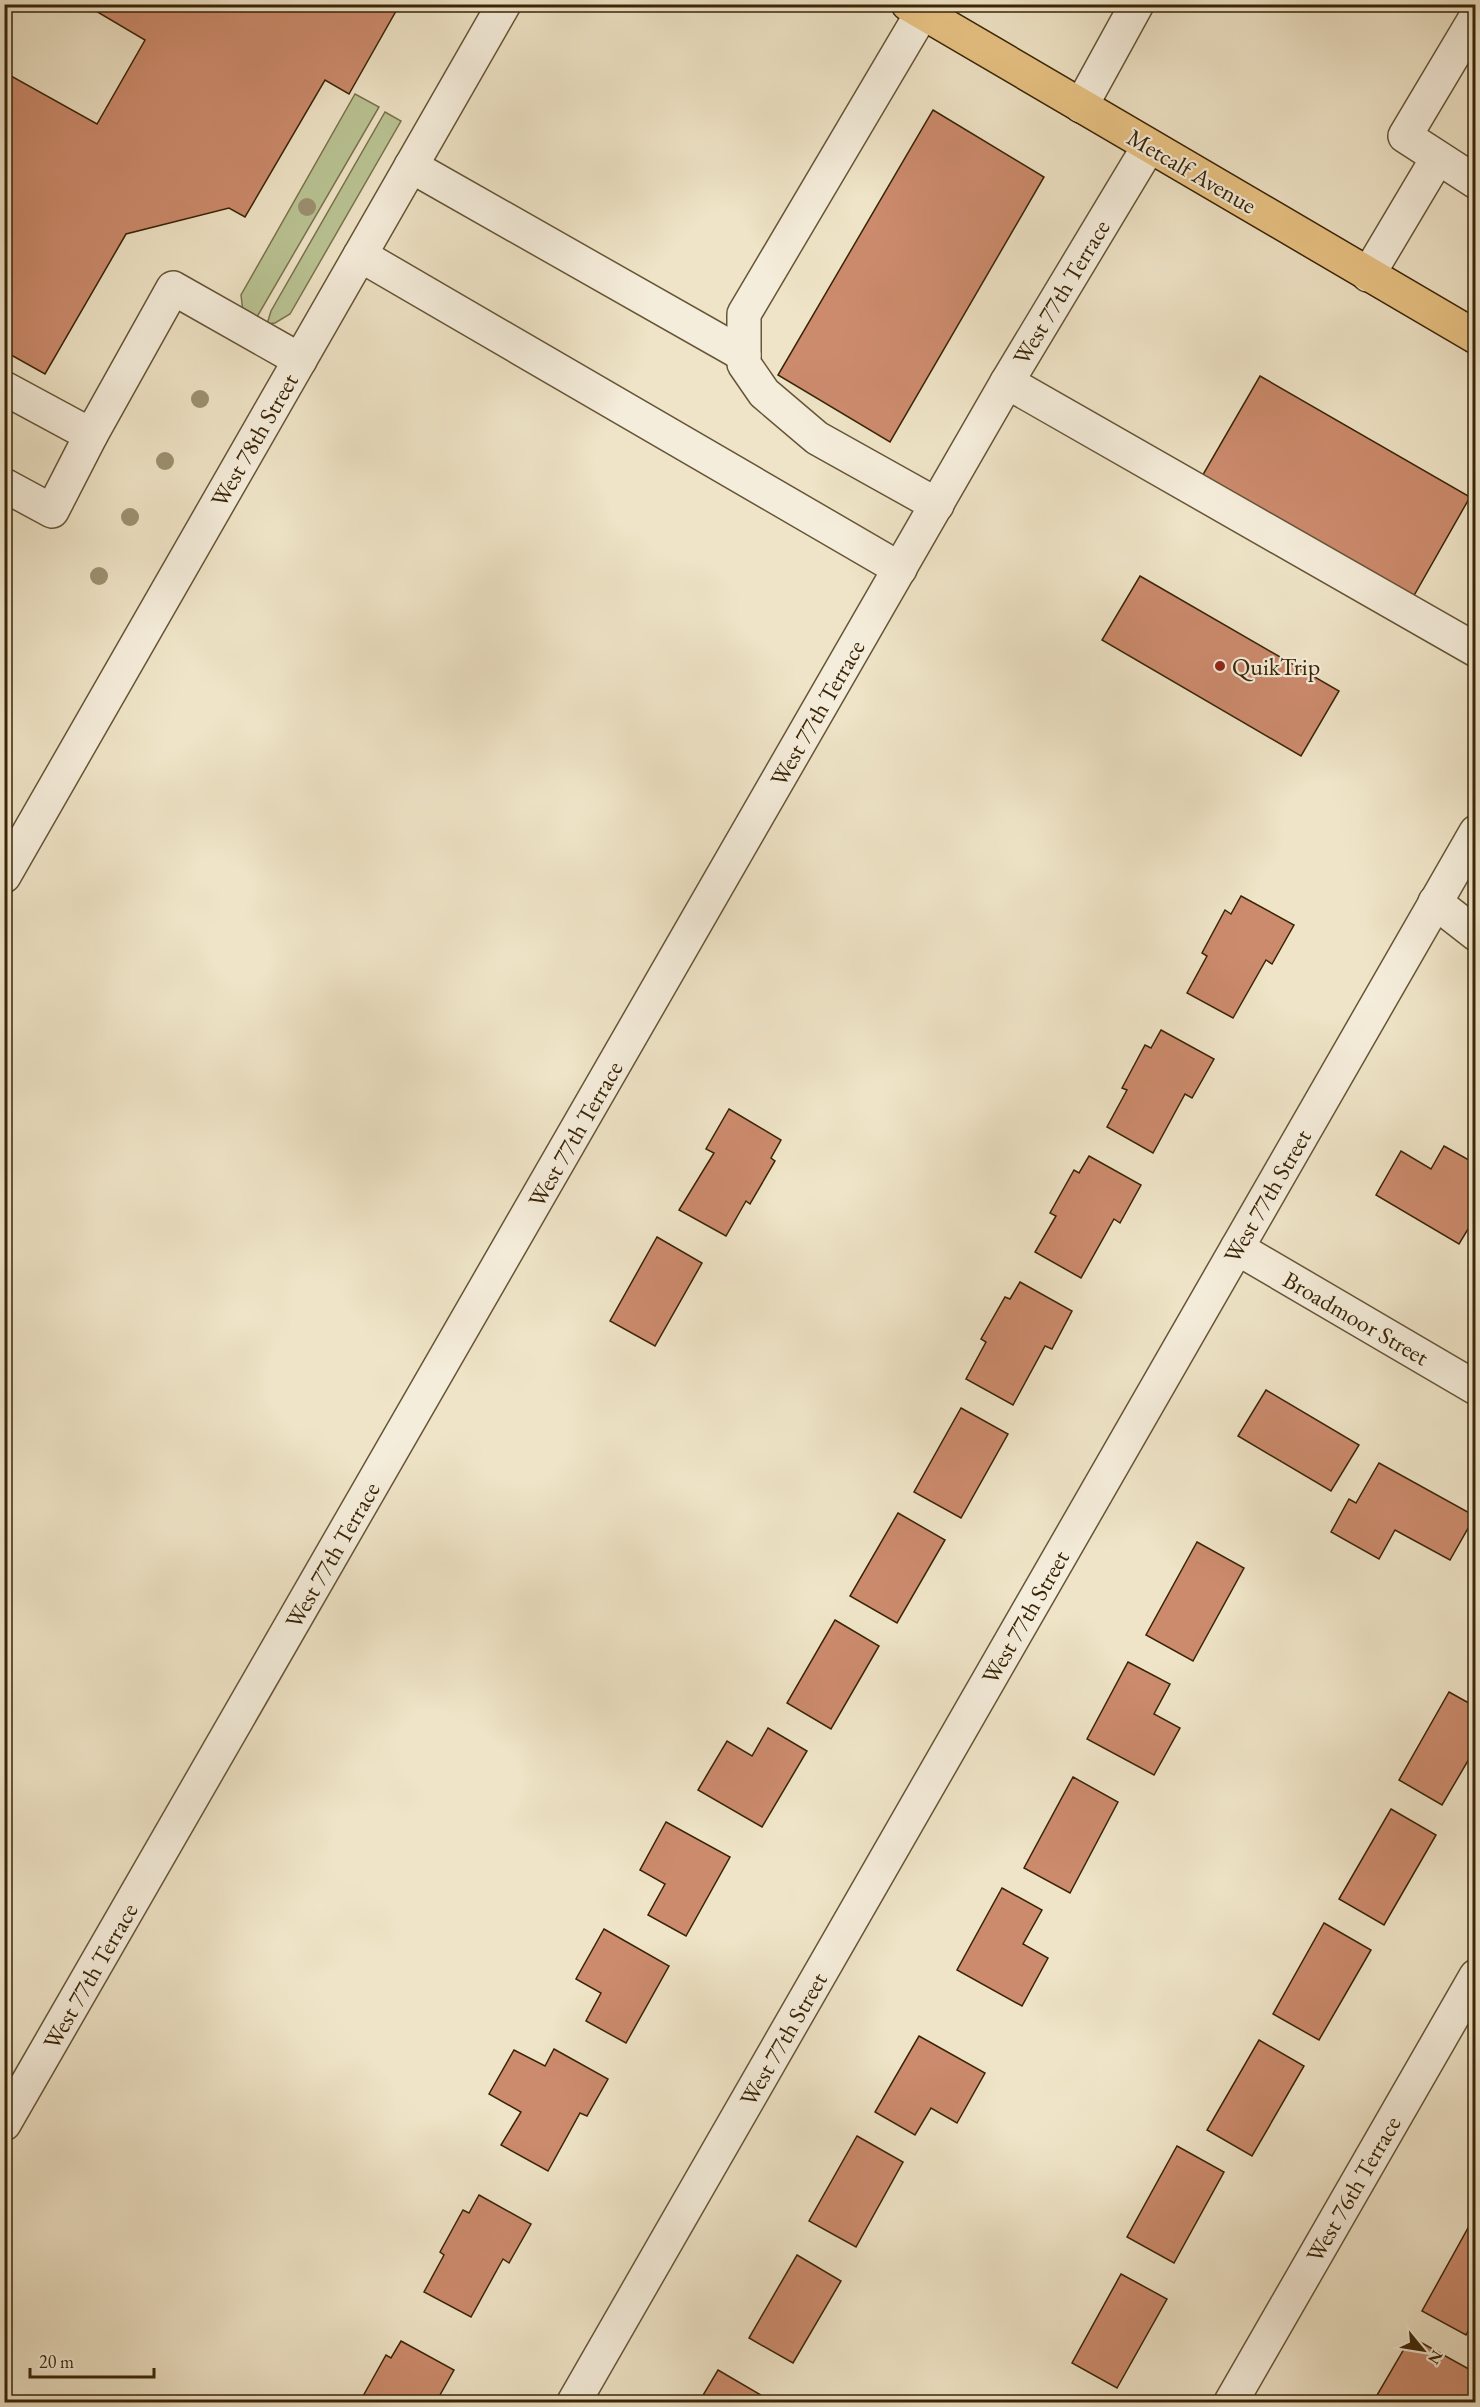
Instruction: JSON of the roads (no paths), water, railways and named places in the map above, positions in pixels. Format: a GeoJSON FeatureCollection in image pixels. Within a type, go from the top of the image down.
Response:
{"type":"FeatureCollection","features":[{"type":"Feature","properties":{"kind":"main road","name":"Metcalf Avenue"},"geometry":{"type":"LineString","coordinates":[[915,9],[1476,337]]}},
{"type":"Feature","properties":{"kind":"street","name":"West 78th Street"},"geometry":{"type":"LineString","coordinates":[[4,876],[504,4]]}},
{"type":"Feature","properties":{"kind":"street"},"geometry":{"type":"LineString","coordinates":[[1081,106],[1137,4]]}},
{"type":"Feature","properties":{"kind":"street"},"geometry":{"type":"LineString","coordinates":[[915,9],[744,314],[744,364],[764,393],[817,438],[937,505]]}},
{"type":"Feature","properties":{"kind":"street"},"geometry":{"type":"LineString","coordinates":[[1476,17],[1405,136],[1437,159],[1476,182]]}},
{"type":"Feature","properties":{"kind":"street","name":"West 77th Terrace"},"geometry":{"type":"LineString","coordinates":[[4,2124],[1007,382],[1149,146]]}},
{"type":"Feature","properties":{"kind":"street"},"geometry":{"type":"LineString","coordinates":[[1368,274],[1437,159]]}},
{"type":"Feature","properties":{"kind":"street"},"geometry":{"type":"LineString","coordinates":[[411,166],[744,356]]}},
{"type":"Feature","properties":{"kind":"street"},"geometry":{"type":"LineString","coordinates":[[360,255],[900,569]]}},
{"type":"Feature","properties":{"kind":"street"},"geometry":{"type":"LineString","coordinates":[[4,485],[52,511],[91,435],[173,288],[300,360]]}},
{"type":"Feature","properties":{"kind":"street"},"geometry":{"type":"LineString","coordinates":[[1007,382],[1476,650]]}},
{"type":"Feature","properties":{"kind":"street"},"geometry":{"type":"LineString","coordinates":[[4,388],[91,435]]}},
{"type":"Feature","properties":{"kind":"street","name":"West 77th Street"},"geometry":{"type":"LineString","coordinates":[[574,2403],[1476,832]]}},
{"type":"Feature","properties":{"kind":"street"},"geometry":{"type":"LineString","coordinates":[[1436,902],[1476,934]]}},
{"type":"Feature","properties":{"kind":"street","name":"Broadmoor Street"},"geometry":{"type":"LineString","coordinates":[[1237,1248],[1476,1388]]}},
{"type":"Feature","properties":{"kind":"street","name":"West 76th Terrace"},"geometry":{"type":"LineString","coordinates":[[1231,2403],[1476,1976]]}},
{"type":"Feature","properties":{"kind":"place","name":"QuikTrip"},"geometry":{"type":"Point","coordinates":[1220,666]}}]}
